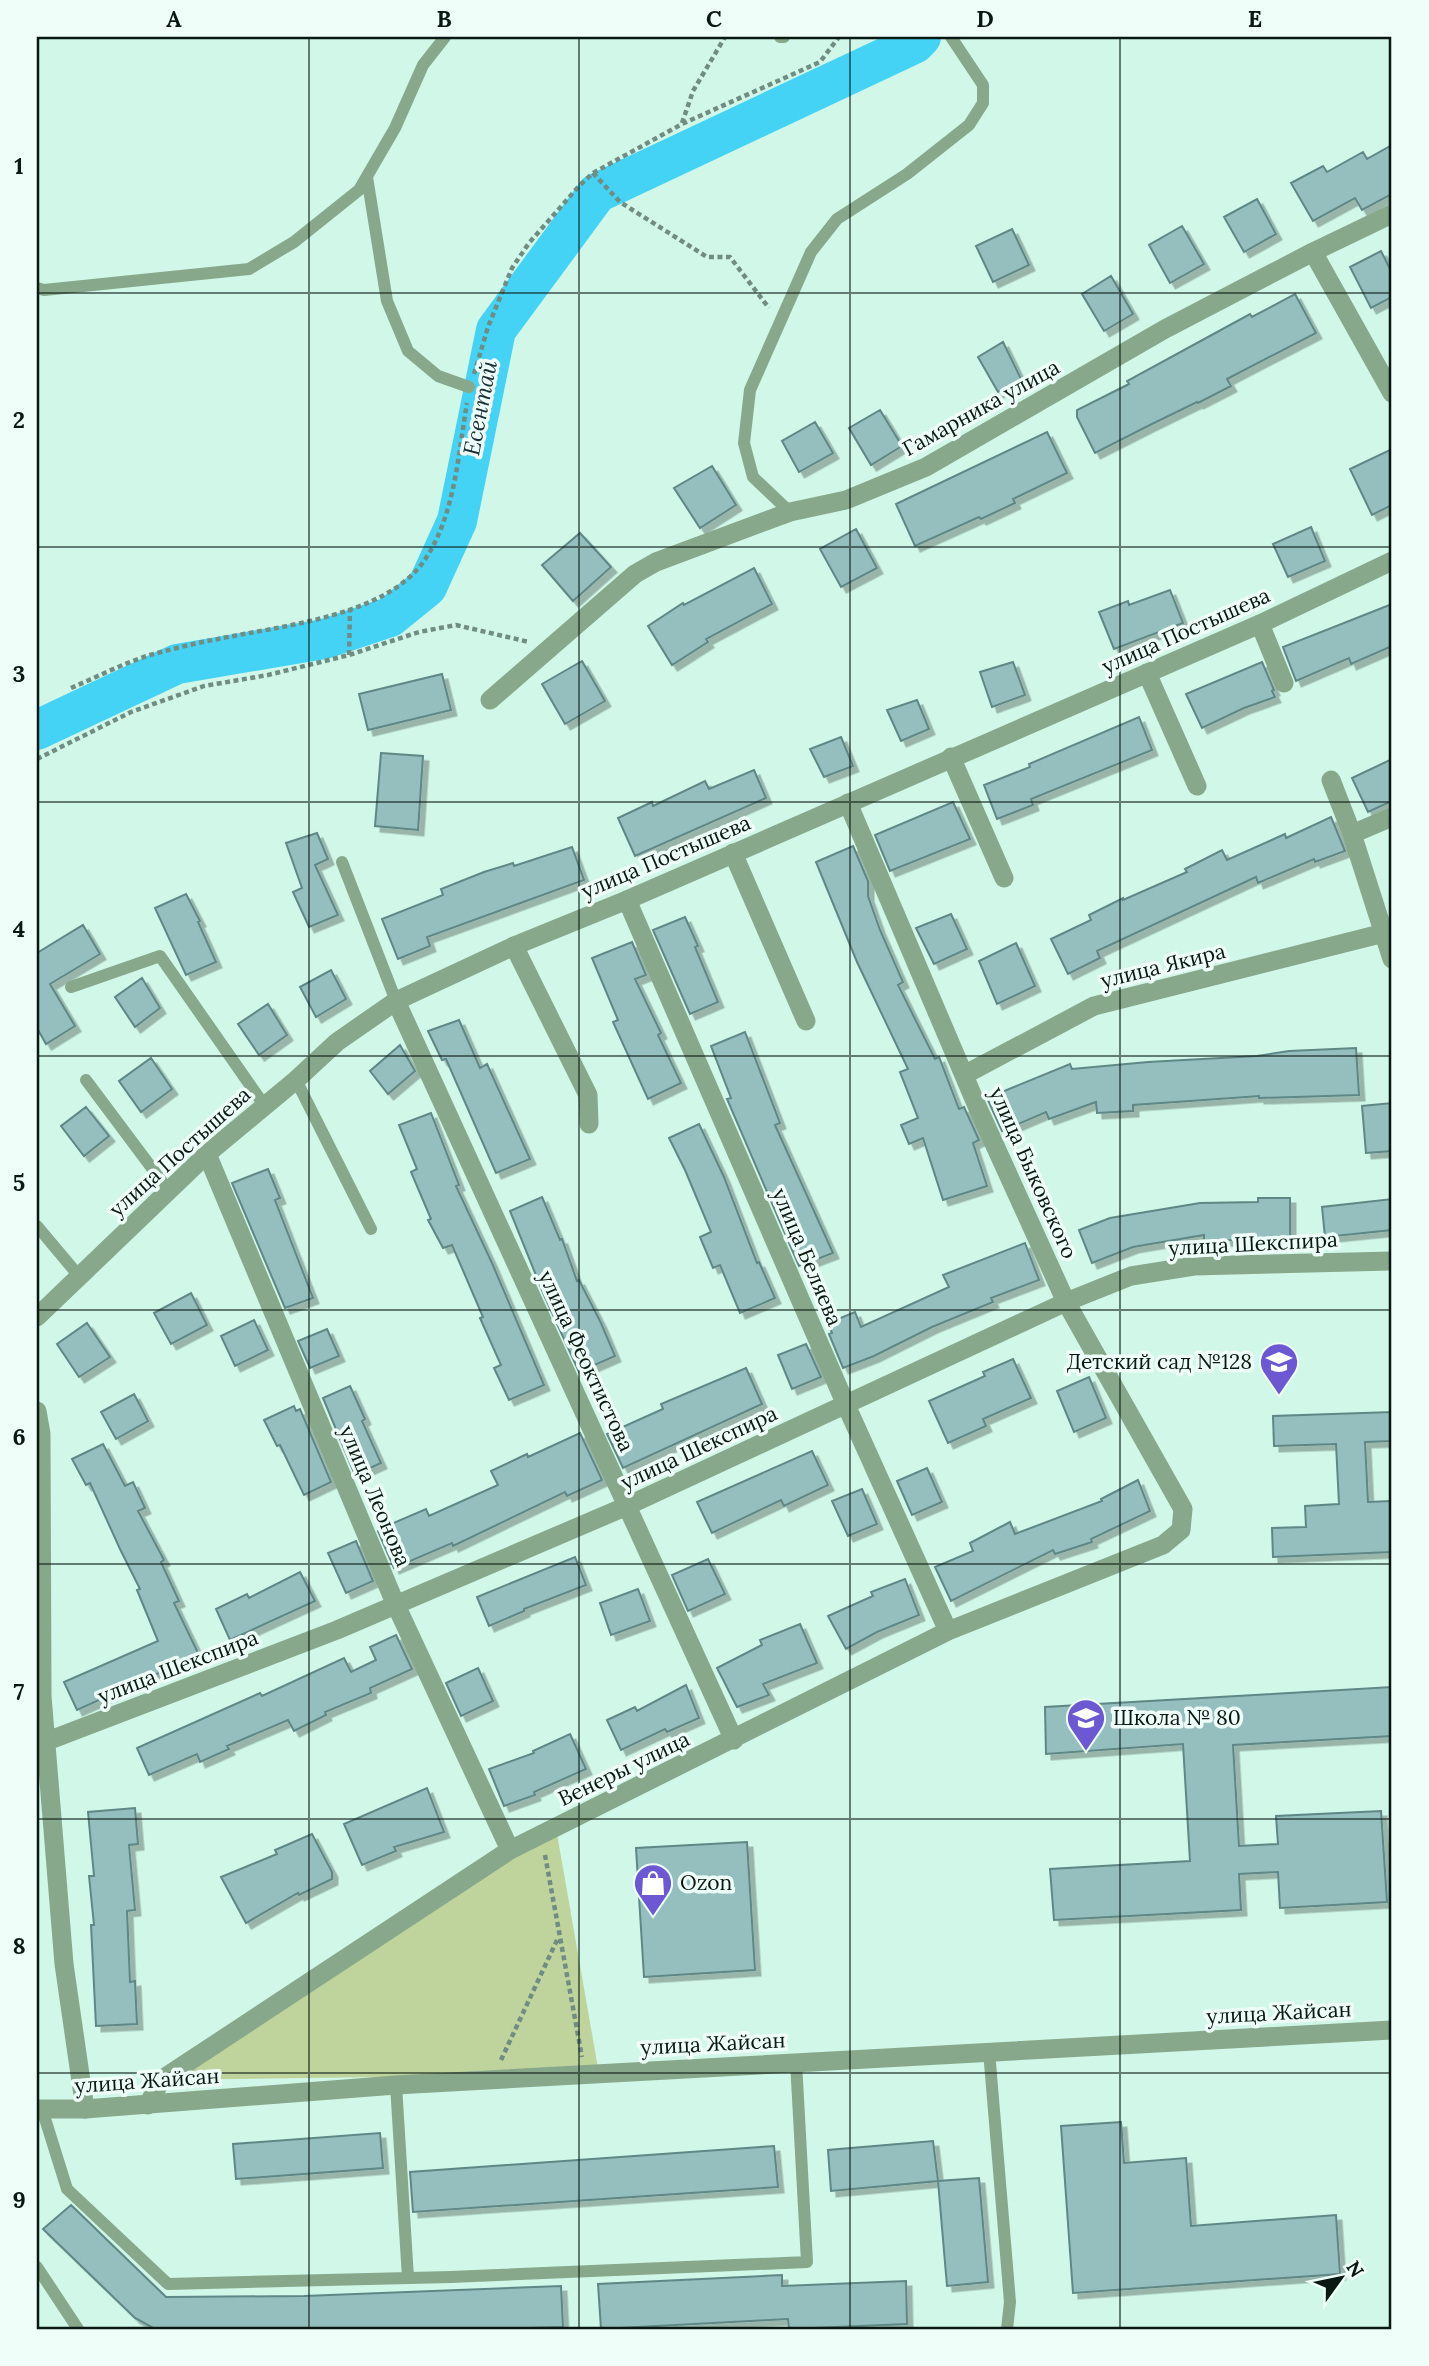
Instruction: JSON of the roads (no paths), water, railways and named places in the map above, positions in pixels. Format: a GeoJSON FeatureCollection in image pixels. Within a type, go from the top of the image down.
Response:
{"type":"FeatureCollection","features":[{"type":"Feature","properties":{"kind":"street","name":"Гамарника улица"},"geometry":{"type":"LineString","coordinates":[[490,699],[645,568],[790,512],[846,500],[926,467],[1166,328],[1392,214]]}},
{"type":"Feature","properties":{"kind":"street"},"geometry":{"type":"LineString","coordinates":[[1314,252],[1392,393]]}},
{"type":"Feature","properties":{"kind":"street","name":"улица Постышева"},"geometry":{"type":"LineString","coordinates":[[37,1317],[207,1154],[337,1042],[396,1002],[514,946],[627,900],[1260,624],[1392,561]]}},
{"type":"Feature","properties":{"kind":"street"},"geometry":{"type":"LineString","coordinates":[[1260,624],[1284,683]]}},
{"type":"Feature","properties":{"kind":"street"},"geometry":{"type":"LineString","coordinates":[[1147,673],[1197,786]]}},
{"type":"Feature","properties":{"kind":"street"},"geometry":{"type":"LineString","coordinates":[[951,757],[1004,878]]}},
{"type":"Feature","properties":{"kind":"street"},"geometry":{"type":"LineString","coordinates":[[1331,780],[1389,932],[1392,959]]}},
{"type":"Feature","properties":{"kind":"street","name":"улица Быковского"},"geometry":{"type":"LineString","coordinates":[[848,803],[964,1075],[1066,1302],[1183,1509],[1181,1530],[1163,1545]]}},
{"type":"Feature","properties":{"kind":"street"},"geometry":{"type":"LineString","coordinates":[[1352,834],[1392,817]]}},
{"type":"Feature","properties":{"kind":"street"},"geometry":{"type":"LineString","coordinates":[[733,853],[806,1021]]}},
{"type":"Feature","properties":{"kind":"street","name":"улица Беляева"},"geometry":{"type":"LineString","coordinates":[[627,900],[947,1631]]}},
{"type":"Feature","properties":{"kind":"street","name":"улица Якира"},"geometry":{"type":"LineString","coordinates":[[964,1075],[1094,1006],[1389,932]]}},
{"type":"Feature","properties":{"kind":"street"},"geometry":{"type":"LineString","coordinates":[[514,946],[588,1095],[589,1124]]}},
{"type":"Feature","properties":{"kind":"street","name":"улица Феоктистова"},"geometry":{"type":"LineString","coordinates":[[396,1002],[734,1740]]}},
{"type":"Feature","properties":{"kind":"street","name":"улица Леонова"},"geometry":{"type":"LineString","coordinates":[[207,1154],[395,1603],[510,1850]]}},
{"type":"Feature","properties":{"kind":"street","name":"улица Шекспира"},"geometry":{"type":"LineString","coordinates":[[42,1743],[337,1629],[627,1506],[1066,1302],[1132,1276],[1194,1266],[1392,1261]]}},
{"type":"Feature","properties":{"kind":"street"},"geometry":{"type":"LineString","coordinates":[[37,1411],[41,1434],[42,1743],[64,1964],[85,2109]]}},
{"type":"Feature","properties":{"kind":"street","name":"Венеры улица"},"geometry":{"type":"LineString","coordinates":[[148,2105],[161,2080],[510,1850],[947,1631],[1163,1545]]}},
{"type":"Feature","properties":{"kind":"street","name":"улица Жайсан"},"geometry":{"type":"LineString","coordinates":[[40,2109],[148,2105],[396,2085],[1392,2030]]}},
{"type":"Feature","properties":{"kind":"lane"},"geometry":{"type":"LineString","coordinates":[[37,288],[44,290],[249,269],[294,242],[359,190],[395,128],[422,65],[445,37]]}},
{"type":"Feature","properties":{"kind":"lane"},"geometry":{"type":"LineString","coordinates":[[790,512],[753,477],[744,443],[750,390],[811,252],[837,219],[906,174],[969,125],[983,103],[983,85],[954,41]]}},
{"type":"Feature","properties":{"kind":"lane"},"geometry":{"type":"LineString","coordinates":[[367,177],[387,301],[408,351],[438,376],[470,387]]}},
{"type":"Feature","properties":{"kind":"lane"},"geometry":{"type":"LineString","coordinates":[[342,862],[396,1002]]}},
{"type":"Feature","properties":{"kind":"lane"},"geometry":{"type":"LineString","coordinates":[[71,987],[160,956],[264,1105]]}},
{"type":"Feature","properties":{"kind":"lane"},"geometry":{"type":"LineString","coordinates":[[86,1080],[169,1191]]}},
{"type":"Feature","properties":{"kind":"lane"},"geometry":{"type":"LineString","coordinates":[[296,1080],[371,1229]]}},
{"type":"Feature","properties":{"kind":"lane"},"geometry":{"type":"LineString","coordinates":[[37,1226],[79,1276]]}},
{"type":"Feature","properties":{"kind":"lane"},"geometry":{"type":"LineString","coordinates":[[989,2051],[1010,2302],[1007,2329]]}},
{"type":"Feature","properties":{"kind":"lane"},"geometry":{"type":"LineString","coordinates":[[40,2109],[67,2189],[168,2284],[408,2278],[807,2262],[796,2062]]}},
{"type":"Feature","properties":{"kind":"lane"},"geometry":{"type":"LineString","coordinates":[[396,2085],[408,2278]]}},
{"type":"Feature","properties":{"kind":"lane"},"geometry":{"type":"LineString","coordinates":[[37,2267],[78,2329]]}},
{"type":"Feature","properties":{"kind":"waterway","name":"Есентай"},"geometry":{"type":"LineString","coordinates":[[37,730],[177,664],[324,639],[390,617],[427,587],[457,521],[496,330],[597,193],[914,44],[921,37]]}},
{"type":"Feature","properties":{"kind":"place","name":"Детский сад №128"},"geometry":{"type":"Point","coordinates":[1279,1396]}},
{"type":"Feature","properties":{"kind":"place","name":"Школа № 80"},"geometry":{"type":"Point","coordinates":[1086,1752]}},
{"type":"Feature","properties":{"kind":"place","name":"Ozon"},"geometry":{"type":"Point","coordinates":[653,1917]}}]}
